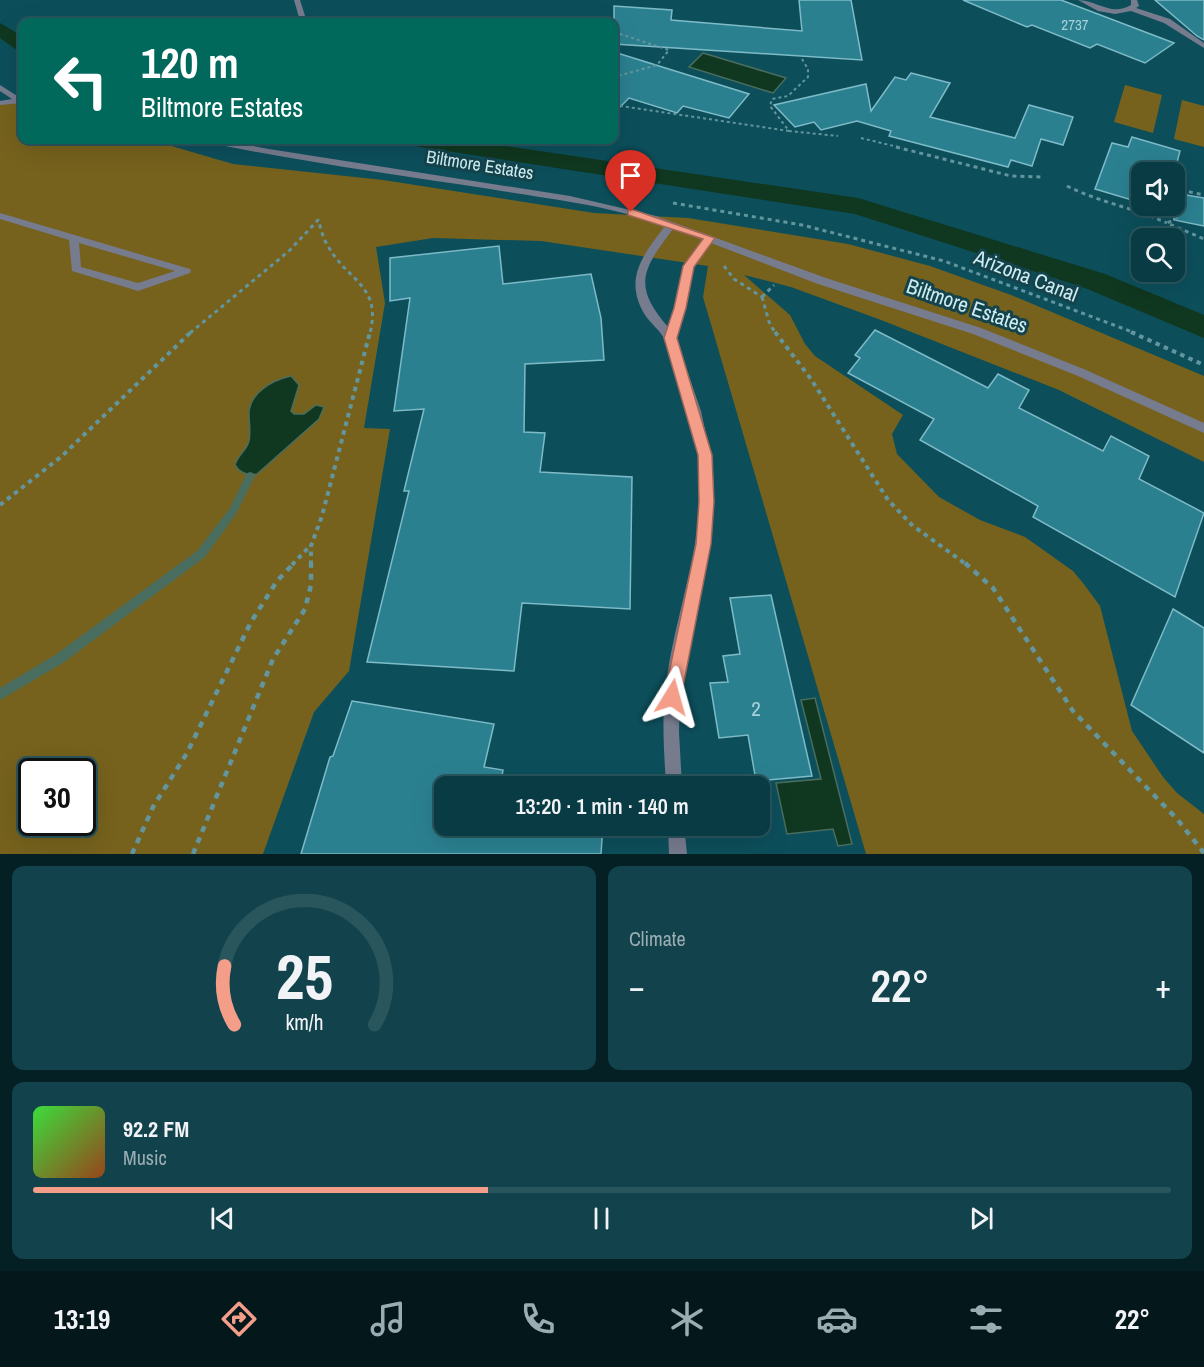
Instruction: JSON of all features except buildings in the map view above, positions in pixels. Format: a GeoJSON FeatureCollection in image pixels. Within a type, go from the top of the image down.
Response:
{"type":"FeatureCollection","features":[{"type":"Feature","properties":{"kind":"street"},"geometry":{"type":"LineString","coordinates":[[297,0],[303,18]]}},
{"type":"Feature","properties":{"kind":"street"},"geometry":{"type":"LineString","coordinates":[[1081,0],[1107,11],[1131,9],[1167,21],[1204,46]]}},
{"type":"Feature","properties":{"kind":"street"},"geometry":{"type":"LineString","coordinates":[[1131,9],[1135,6],[1134,0]]}},
{"type":"Feature","properties":{"kind":"street"},"geometry":{"type":"LineString","coordinates":[[0,87],[18,99]]}},
{"type":"Feature","properties":{"kind":"street"},"geometry":{"type":"LineString","coordinates":[[0,103],[18,101]]}},
{"type":"Feature","properties":{"kind":"street","name":"Biltmore Estates"},"geometry":{"type":"LineString","coordinates":[[230,144],[570,199],[671,225],[822,282],[977,331],[1030,351],[1143,399],[1204,428]]}},
{"type":"Feature","properties":{"kind":"street"},"geometry":{"type":"LineString","coordinates":[[0,216],[186,271],[138,287],[76,269],[74,238]]}},
{"type":"Feature","properties":{"kind":"street"},"geometry":{"type":"LineString","coordinates":[[671,225],[648,253],[641,270],[640,296],[650,315],[670,338],[705,455],[706,502],[703,544],[674,676],[670,717],[673,776]]}},
{"type":"Feature","properties":{"kind":"street"},"geometry":{"type":"LineString","coordinates":[[670,338],[680,308],[689,266],[710,238]]}},
{"type":"Feature","properties":{"kind":"street"},"geometry":{"type":"LineString","coordinates":[[677,836],[678,854]]}},
{"type":"Feature","properties":{"kind":"path"},"geometry":{"type":"LineString","coordinates":[[618,33],[669,50],[669,53],[657,65],[618,76]]}},
{"type":"Feature","properties":{"kind":"path"},"geometry":{"type":"LineString","coordinates":[[789,131],[770,106],[772,99],[788,96],[808,77],[808,69],[802,59]]}},
{"type":"Feature","properties":{"kind":"path"},"geometry":{"type":"LineString","coordinates":[[618,106],[800,134],[837,136]]}},
{"type":"Feature","properties":{"kind":"path"},"geometry":{"type":"LineString","coordinates":[[861,138],[1011,176],[1044,177]]}},
{"type":"Feature","properties":{"kind":"path"},"geometry":{"type":"LineString","coordinates":[[1067,186],[1089,197],[1136,209],[1204,239]]}},
{"type":"Feature","properties":{"kind":"path"},"geometry":{"type":"LineString","coordinates":[[1185,191],[1204,195]]}},
{"type":"Feature","properties":{"kind":"path"},"geometry":{"type":"LineString","coordinates":[[1167,223],[1177,216]]}},
{"type":"Feature","properties":{"kind":"path"},"geometry":{"type":"LineString","coordinates":[[0,504],[62,456],[150,369],[210,315],[289,251],[318,220],[328,247],[367,292],[375,313],[322,516],[311,546],[311,585],[305,609],[273,659],[194,854]]}},
{"type":"Feature","properties":{"kind":"path","name":"Arizona Canal"},"geometry":{"type":"LineString","coordinates":[[831,232],[944,261],[1142,336],[1204,365]]}},
{"type":"Feature","properties":{"kind":"path"},"geometry":{"type":"LineString","coordinates":[[723,264],[734,279],[762,297],[770,325],[811,380],[888,500],[912,525],[972,569],[993,588],[1073,711],[1177,819],[1204,854]]}},
{"type":"Feature","properties":{"kind":"path"},"geometry":{"type":"LineString","coordinates":[[762,297],[782,278]]}},
{"type":"Feature","properties":{"kind":"path"},"geometry":{"type":"LineString","coordinates":[[132,854],[153,807],[192,744],[251,622],[277,581],[311,546]]}},
{"type":"Feature","properties":{"kind":"shaded area"},"geometry":{"type":"Polygon","coordinates":[[[703,53],[786,78],[773,93],[689,67],[703,53]]]}},
{"type":"Feature","properties":{"kind":"shaded area"},"geometry":{"type":"Polygon","coordinates":[[[1125,85],[1162,95],[1153,133],[1114,122],[1125,85]]]}},
{"type":"Feature","properties":{"kind":"shaded area"},"geometry":{"type":"Polygon","coordinates":[[[1182,100],[1204,106],[1204,147],[1174,139],[1182,100]]]}},
{"type":"Feature","properties":{"kind":"shaded area"},"geometry":{"type":"Polygon","coordinates":[[[18,101],[18,144],[165,144],[233,164],[383,180],[594,213],[688,218],[848,244],[930,266],[1011,295],[1204,376],[1204,462],[1059,390],[791,287],[744,275],[790,315],[805,344],[815,356],[903,415],[892,434],[897,454],[939,497],[980,520],[1025,537],[1073,571],[1100,606],[1132,731],[1163,777],[1177,793],[1204,814],[1204,854],[866,854],[703,297],[708,266],[541,241],[433,238],[376,247],[385,303],[364,428],[390,429],[349,671],[314,712],[263,854],[0,854],[0,103],[18,101]]]}},
{"type":"Feature","properties":{"kind":"shaded area"},"geometry":{"type":"Polygon","coordinates":[[[291,376],[299,385],[291,411],[294,414],[304,414],[316,405],[324,407],[319,419],[257,474],[244,473],[235,465],[249,441],[249,413],[253,399],[270,384],[291,376]]]}},
{"type":"Feature","properties":{"kind":"shaded area"},"geometry":{"type":"Polygon","coordinates":[[[815,698],[852,844],[838,846],[833,829],[787,834],[776,783],[821,779],[801,700],[815,698]]]}},
{"type":"Feature","properties":{"kind":"waterway"},"geometry":{"type":"LineString","coordinates":[[0,29],[18,42]]}},
{"type":"Feature","properties":{"kind":"waterway"},"geometry":{"type":"LineString","coordinates":[[447,144],[858,206],[1095,281],[1204,327]]}},
{"type":"Feature","properties":{"kind":"waterway"},"geometry":{"type":"LineString","coordinates":[[0,694],[59,659],[201,554],[233,511],[250,476]]}},
{"type":"Feature","properties":{"kind":"route"},"geometry":{"type":"LineString","coordinates":[[631,212],[710,238],[689,266],[681,294],[680,308],[670,338],[705,455],[706,502],[703,544],[674,676],[672,697]]}}]}
